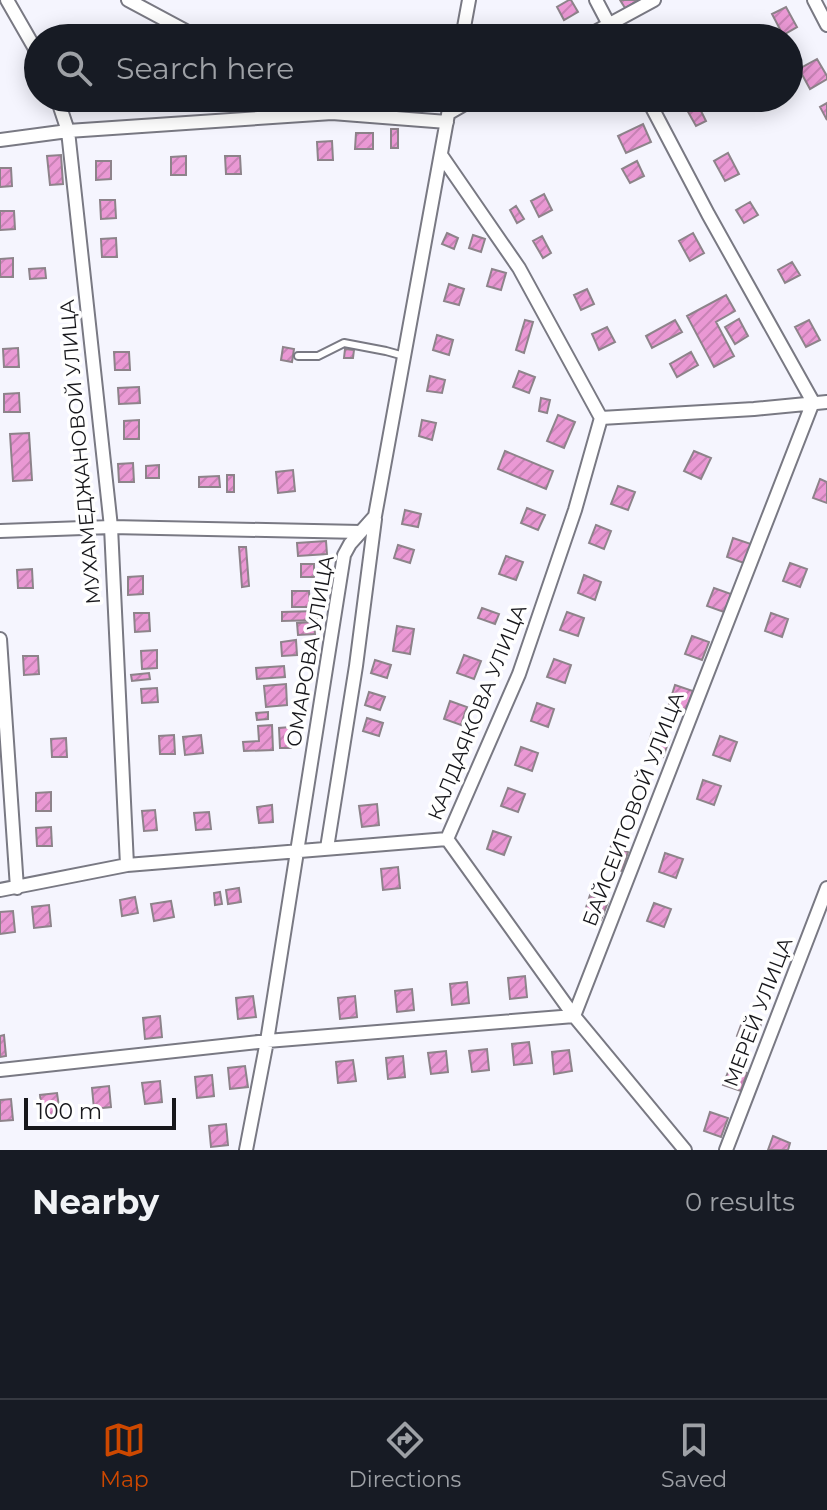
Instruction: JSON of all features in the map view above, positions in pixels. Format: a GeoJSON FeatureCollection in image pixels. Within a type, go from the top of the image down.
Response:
{"type":"FeatureCollection","features":[{"type":"Feature","properties":{"kind":"street"},"geometry":{"type":"LineString","coordinates":[[7,0],[24,30]]}},
{"type":"Feature","properties":{"kind":"street"},"geometry":{"type":"LineString","coordinates":[[128,0],[173,24]]}},
{"type":"Feature","properties":{"kind":"street"},"geometry":{"type":"LineString","coordinates":[[465,24],[469,0]]}},
{"type":"Feature","properties":{"kind":"street"},"geometry":{"type":"LineString","coordinates":[[596,0],[609,24],[654,0]]}},
{"type":"Feature","properties":{"kind":"street"},"geometry":{"type":"LineString","coordinates":[[814,0],[827,25]]}},
{"type":"Feature","properties":{"kind":"street","name":"МУХАМЕДЖАНОВОЙ УЛИЦА"},"geometry":{"type":"LineString","coordinates":[[62,112],[68,131],[111,527],[127,865]]}},
{"type":"Feature","properties":{"kind":"street"},"geometry":{"type":"LineString","coordinates":[[327,848],[356,666],[375,516],[449,112]]}},
{"type":"Feature","properties":{"kind":"street"},"geometry":{"type":"LineString","coordinates":[[0,140],[68,131],[332,113],[448,117],[455,112]]}},
{"type":"Feature","properties":{"kind":"street"},"geometry":{"type":"LineString","coordinates":[[441,155],[519,268],[601,418],[820,402],[708,214],[654,112]]}},
{"type":"Feature","properties":{"kind":"street","name":"БАЙСЕИТОВОЙ УЛИЦА"},"geometry":{"type":"LineString","coordinates":[[574,1016],[820,402]]}},
{"type":"Feature","properties":{"kind":"street","name":"КАЛДАЯКОВА УЛИЦА"},"geometry":{"type":"LineString","coordinates":[[0,890],[127,865],[447,839],[519,674],[575,510],[601,418]]}},
{"type":"Feature","properties":{"kind":"street","name":"ОМАРОВА УЛИЦА"},"geometry":{"type":"LineString","coordinates":[[246,1150],[267,1041],[344,555],[375,516]]}},
{"type":"Feature","properties":{"kind":"street"},"geometry":{"type":"LineString","coordinates":[[0,531],[111,527],[361,532]]}},
{"type":"Feature","properties":{"kind":"street"},"geometry":{"type":"LineString","coordinates":[[0,639],[17,888]]}},
{"type":"Feature","properties":{"kind":"street"},"geometry":{"type":"LineString","coordinates":[[447,839],[574,1016],[685,1150]]}},
{"type":"Feature","properties":{"kind":"street","name":"МЕРЕЙ УЛИЦА"},"geometry":{"type":"LineString","coordinates":[[726,1150],[827,888]]}},
{"type":"Feature","properties":{"kind":"street"},"geometry":{"type":"LineString","coordinates":[[0,1070],[267,1041],[574,1016]]}},
{"type":"Feature","properties":{"kind":"lane"},"geometry":{"type":"LineString","coordinates":[[298,356],[318,356],[344,343],[404,356]]}},
{"type":"Feature","properties":{"kind":"building"},"geometry":{"type":"Polygon","coordinates":[[[569,0],[578,12],[564,20],[557,7],[569,0]]]}},
{"type":"Feature","properties":{"kind":"building"},"geometry":{"type":"Polygon","coordinates":[[[620,0],[639,0],[625,8],[620,0]]]}},
{"type":"Feature","properties":{"kind":"building"},"geometry":{"type":"Polygon","coordinates":[[[786,7],[795,24],[777,24],[772,14],[786,7]]]}},
{"type":"Feature","properties":{"kind":"building"},"geometry":{"type":"Polygon","coordinates":[[[817,59],[827,79],[810,89],[803,76],[803,67],[817,59]]]}},
{"type":"Feature","properties":{"kind":"building"},"geometry":{"type":"Polygon","coordinates":[[[827,103],[827,120],[820,107],[827,103]]]}},
{"type":"Feature","properties":{"kind":"building"},"geometry":{"type":"Polygon","coordinates":[[[688,112],[702,112],[706,121],[696,126],[688,112]]]}},
{"type":"Feature","properties":{"kind":"building"},"geometry":{"type":"Polygon","coordinates":[[[643,124],[651,142],[626,153],[618,136],[643,124]]]}},
{"type":"Feature","properties":{"kind":"building"},"geometry":{"type":"Polygon","coordinates":[[[391,129],[398,129],[398,148],[391,148],[391,129]]]}},
{"type":"Feature","properties":{"kind":"building"},"geometry":{"type":"Polygon","coordinates":[[[356,133],[373,133],[373,149],[355,149],[356,133]]]}},
{"type":"Feature","properties":{"kind":"building"},"geometry":{"type":"Polygon","coordinates":[[[332,141],[333,160],[318,160],[317,142],[332,141]]]}},
{"type":"Feature","properties":{"kind":"building"},"geometry":{"type":"Polygon","coordinates":[[[728,153],[739,174],[725,181],[714,161],[728,153]]]}},
{"type":"Feature","properties":{"kind":"building"},"geometry":{"type":"Polygon","coordinates":[[[61,155],[63,184],[50,185],[47,156],[61,155]]]}},
{"type":"Feature","properties":{"kind":"building"},"geometry":{"type":"Polygon","coordinates":[[[186,156],[186,175],[171,175],[171,157],[186,156]]]}},
{"type":"Feature","properties":{"kind":"building"},"geometry":{"type":"Polygon","coordinates":[[[225,156],[240,156],[241,174],[226,174],[225,156]]]}},
{"type":"Feature","properties":{"kind":"building"},"geometry":{"type":"Polygon","coordinates":[[[96,161],[111,161],[111,179],[96,180],[96,161]]]}},
{"type":"Feature","properties":{"kind":"building"},"geometry":{"type":"Polygon","coordinates":[[[637,161],[644,176],[630,183],[622,169],[637,161]]]}},
{"type":"Feature","properties":{"kind":"building"},"geometry":{"type":"Polygon","coordinates":[[[0,168],[11,168],[12,186],[0,187],[0,168]]]}},
{"type":"Feature","properties":{"kind":"building"},"geometry":{"type":"Polygon","coordinates":[[[544,194],[552,210],[539,217],[531,201],[544,194]]]}},
{"type":"Feature","properties":{"kind":"building"},"geometry":{"type":"Polygon","coordinates":[[[100,200],[115,200],[116,218],[101,219],[100,200]]]}},
{"type":"Feature","properties":{"kind":"building"},"geometry":{"type":"Polygon","coordinates":[[[750,202],[758,215],[744,223],[736,210],[750,202]]]}},
{"type":"Feature","properties":{"kind":"building"},"geometry":{"type":"Polygon","coordinates":[[[516,206],[524,219],[517,223],[510,210],[516,206]]]}},
{"type":"Feature","properties":{"kind":"building"},"geometry":{"type":"Polygon","coordinates":[[[0,211],[14,211],[15,229],[0,230],[0,211]]]}},
{"type":"Feature","properties":{"kind":"building"},"geometry":{"type":"Polygon","coordinates":[[[447,233],[458,238],[454,249],[442,244],[447,233]]]}},
{"type":"Feature","properties":{"kind":"building"},"geometry":{"type":"Polygon","coordinates":[[[693,233],[704,253],[690,261],[679,241],[693,233]]]}},
{"type":"Feature","properties":{"kind":"building"},"geometry":{"type":"Polygon","coordinates":[[[473,235],[485,239],[481,252],[469,248],[473,235]]]}},
{"type":"Feature","properties":{"kind":"building"},"geometry":{"type":"Polygon","coordinates":[[[542,236],[551,253],[543,258],[533,241],[542,236]]]}},
{"type":"Feature","properties":{"kind":"building"},"geometry":{"type":"Polygon","coordinates":[[[116,238],[117,257],[102,257],[101,239],[116,238]]]}},
{"type":"Feature","properties":{"kind":"building"},"geometry":{"type":"Polygon","coordinates":[[[13,258],[13,277],[0,277],[0,259],[13,258]]]}},
{"type":"Feature","properties":{"kind":"building"},"geometry":{"type":"Polygon","coordinates":[[[792,262],[800,275],[785,283],[778,270],[792,262]]]}},
{"type":"Feature","properties":{"kind":"building"},"geometry":{"type":"Polygon","coordinates":[[[45,268],[46,278],[30,279],[29,269],[45,268]]]}},
{"type":"Feature","properties":{"kind":"building"},"geometry":{"type":"Polygon","coordinates":[[[492,269],[506,273],[501,290],[487,286],[492,269]]]}},
{"type":"Feature","properties":{"kind":"building"},"geometry":{"type":"Polygon","coordinates":[[[449,284],[464,289],[459,305],[444,301],[449,284]]]}},
{"type":"Feature","properties":{"kind":"building"},"geometry":{"type":"Polygon","coordinates":[[[587,289],[594,304],[581,310],[574,295],[587,289]]]}},
{"type":"Feature","properties":{"kind":"building"},"geometry":{"type":"Polygon","coordinates":[[[726,295],[735,311],[716,322],[734,356],[714,367],[687,316],[726,295]]]}},
{"type":"Feature","properties":{"kind":"building"},"geometry":{"type":"Polygon","coordinates":[[[739,319],[748,336],[735,344],[725,327],[739,319]]]}},
{"type":"Feature","properties":{"kind":"building"},"geometry":{"type":"Polygon","coordinates":[[[525,320],[533,322],[524,353],[516,350],[525,320]]]}},
{"type":"Feature","properties":{"kind":"building"},"geometry":{"type":"Polygon","coordinates":[[[675,320],[682,332],[652,348],[646,336],[675,320]]]}},
{"type":"Feature","properties":{"kind":"building"},"geometry":{"type":"Polygon","coordinates":[[[809,320],[820,340],[806,347],[795,327],[809,320]]]}},
{"type":"Feature","properties":{"kind":"building"},"geometry":{"type":"Polygon","coordinates":[[[607,327],[615,342],[599,350],[592,334],[607,327]]]}},
{"type":"Feature","properties":{"kind":"building"},"geometry":{"type":"Polygon","coordinates":[[[437,335],[453,340],[449,355],[433,350],[437,335]]]}},
{"type":"Feature","properties":{"kind":"building"},"geometry":{"type":"Polygon","coordinates":[[[283,347],[294,349],[292,362],[281,360],[283,347]]]}},
{"type":"Feature","properties":{"kind":"building"},"geometry":{"type":"Polygon","coordinates":[[[18,348],[19,367],[4,367],[3,349],[18,348]]]}},
{"type":"Feature","properties":{"kind":"building"},"geometry":{"type":"Polygon","coordinates":[[[345,349],[354,350],[353,358],[344,358],[345,349]]]}},
{"type":"Feature","properties":{"kind":"building"},"geometry":{"type":"Polygon","coordinates":[[[114,352],[129,352],[130,370],[115,370],[114,352]]]}},
{"type":"Feature","properties":{"kind":"building"},"geometry":{"type":"Polygon","coordinates":[[[691,352],[698,365],[677,377],[670,364],[691,352]]]}},
{"type":"Feature","properties":{"kind":"building"},"geometry":{"type":"Polygon","coordinates":[[[519,371],[535,377],[529,393],[513,387],[519,371]]]}},
{"type":"Feature","properties":{"kind":"building"},"geometry":{"type":"Polygon","coordinates":[[[430,376],[445,380],[442,393],[427,391],[430,376]]]}},
{"type":"Feature","properties":{"kind":"building"},"geometry":{"type":"Polygon","coordinates":[[[139,387],[140,403],[119,404],[118,388],[139,387]]]}},
{"type":"Feature","properties":{"kind":"building"},"geometry":{"type":"Polygon","coordinates":[[[19,393],[20,412],[4,412],[4,394],[19,393]]]}},
{"type":"Feature","properties":{"kind":"building"},"geometry":{"type":"Polygon","coordinates":[[[541,398],[550,400],[547,413],[539,411],[541,398]]]}},
{"type":"Feature","properties":{"kind":"building"},"geometry":{"type":"Polygon","coordinates":[[[558,415],[575,422],[564,448],[547,441],[558,415]]]}},
{"type":"Feature","properties":{"kind":"building"},"geometry":{"type":"Polygon","coordinates":[[[139,420],[139,439],[124,439],[124,421],[139,420]]]}},
{"type":"Feature","properties":{"kind":"building"},"geometry":{"type":"Polygon","coordinates":[[[422,420],[436,423],[432,440],[419,436],[422,420]]]}},
{"type":"Feature","properties":{"kind":"building"},"geometry":{"type":"Polygon","coordinates":[[[29,433],[32,480],[13,481],[10,434],[29,433]]]}},
{"type":"Feature","properties":{"kind":"building"},"geometry":{"type":"Polygon","coordinates":[[[505,451],[553,471],[546,489],[498,469],[505,451]]]}},
{"type":"Feature","properties":{"kind":"building"},"geometry":{"type":"Polygon","coordinates":[[[694,451],[711,458],[701,479],[684,471],[694,451]]]}},
{"type":"Feature","properties":{"kind":"building"},"geometry":{"type":"Polygon","coordinates":[[[133,463],[134,482],[119,482],[118,464],[133,463]]]}},
{"type":"Feature","properties":{"kind":"building"},"geometry":{"type":"Polygon","coordinates":[[[159,465],[159,478],[146,478],[146,466],[159,465]]]}},
{"type":"Feature","properties":{"kind":"building"},"geometry":{"type":"Polygon","coordinates":[[[293,470],[295,491],[278,493],[276,472],[293,470]]]}},
{"type":"Feature","properties":{"kind":"building"},"geometry":{"type":"Polygon","coordinates":[[[227,475],[234,475],[234,492],[227,492],[227,475]]]}},
{"type":"Feature","properties":{"kind":"building"},"geometry":{"type":"Polygon","coordinates":[[[219,476],[220,487],[199,487],[199,477],[219,476]]]}},
{"type":"Feature","properties":{"kind":"building"},"geometry":{"type":"Polygon","coordinates":[[[820,479],[827,482],[827,503],[813,498],[820,479]]]}},
{"type":"Feature","properties":{"kind":"building"},"geometry":{"type":"Polygon","coordinates":[[[618,486],[635,492],[628,510],[611,504],[618,486]]]}},
{"type":"Feature","properties":{"kind":"building"},"geometry":{"type":"Polygon","coordinates":[[[527,508],[545,515],[538,530],[521,523],[527,508]]]}},
{"type":"Feature","properties":{"kind":"building"},"geometry":{"type":"Polygon","coordinates":[[[405,510],[421,514],[418,527],[402,524],[405,510]]]}},
{"type":"Feature","properties":{"kind":"building"},"geometry":{"type":"Polygon","coordinates":[[[596,525],[611,531],[604,549],[589,543],[596,525]]]}},
{"type":"Feature","properties":{"kind":"building"},"geometry":{"type":"Polygon","coordinates":[[[733,538],[751,544],[744,563],[727,557],[733,538]]]}},
{"type":"Feature","properties":{"kind":"building"},"geometry":{"type":"Polygon","coordinates":[[[326,541],[327,554],[298,556],[297,543],[326,541]]]}},
{"type":"Feature","properties":{"kind":"building"},"geometry":{"type":"Polygon","coordinates":[[[398,545],[414,550],[410,563],[394,558],[398,545]]]}},
{"type":"Feature","properties":{"kind":"building"},"geometry":{"type":"Polygon","coordinates":[[[239,547],[246,547],[249,586],[242,587],[239,547]]]}},
{"type":"Feature","properties":{"kind":"building"},"geometry":{"type":"Polygon","coordinates":[[[506,556],[523,562],[516,580],[499,574],[506,556]]]}},
{"type":"Feature","properties":{"kind":"building"},"geometry":{"type":"Polygon","coordinates":[[[790,563],[807,569],[800,587],[783,581],[790,563]]]}},
{"type":"Feature","properties":{"kind":"building"},"geometry":{"type":"Polygon","coordinates":[[[301,564],[314,564],[314,577],[301,577],[301,564]]]}},
{"type":"Feature","properties":{"kind":"building"},"geometry":{"type":"Polygon","coordinates":[[[32,569],[33,588],[18,588],[17,570],[32,569]]]}},
{"type":"Feature","properties":{"kind":"building"},"geometry":{"type":"Polygon","coordinates":[[[584,575],[601,582],[595,600],[578,593],[584,575]]]}},
{"type":"Feature","properties":{"kind":"building"},"geometry":{"type":"Polygon","coordinates":[[[143,576],[143,594],[128,595],[128,577],[143,576]]]}},
{"type":"Feature","properties":{"kind":"building"},"geometry":{"type":"Polygon","coordinates":[[[714,588],[731,594],[724,612],[707,606],[714,588]]]}},
{"type":"Feature","properties":{"kind":"building"},"geometry":{"type":"Polygon","coordinates":[[[292,591],[309,591],[310,607],[292,607],[292,591]]]}},
{"type":"Feature","properties":{"kind":"building"},"geometry":{"type":"Polygon","coordinates":[[[482,608],[499,614],[495,624],[478,618],[482,608]]]}},
{"type":"Feature","properties":{"kind":"building"},"geometry":{"type":"Polygon","coordinates":[[[317,611],[317,620],[282,621],[282,612],[317,611]]]}},
{"type":"Feature","properties":{"kind":"building"},"geometry":{"type":"Polygon","coordinates":[[[567,612],[584,618],[578,636],[560,630],[567,612]]]}},
{"type":"Feature","properties":{"kind":"building"},"geometry":{"type":"Polygon","coordinates":[[[134,613],[149,613],[150,631],[135,632],[134,613]]]}},
{"type":"Feature","properties":{"kind":"building"},"geometry":{"type":"Polygon","coordinates":[[[771,613],[788,619],[782,637],[765,631],[771,613]]]}},
{"type":"Feature","properties":{"kind":"building"},"geometry":{"type":"Polygon","coordinates":[[[314,622],[315,634],[298,635],[297,623],[314,622]]]}},
{"type":"Feature","properties":{"kind":"building"},"geometry":{"type":"Polygon","coordinates":[[[397,626],[414,629],[410,654],[393,651],[397,626]]]}},
{"type":"Feature","properties":{"kind":"building"},"geometry":{"type":"Polygon","coordinates":[[[692,636],[709,642],[702,660],[685,654],[692,636]]]}},
{"type":"Feature","properties":{"kind":"building"},"geometry":{"type":"Polygon","coordinates":[[[296,640],[297,655],[282,656],[281,642],[296,640]]]}},
{"type":"Feature","properties":{"kind":"building"},"geometry":{"type":"Polygon","coordinates":[[[157,650],[157,668],[142,669],[141,651],[157,650]]]}},
{"type":"Feature","properties":{"kind":"building"},"geometry":{"type":"Polygon","coordinates":[[[464,655],[481,661],[474,679],[457,673],[464,655]]]}},
{"type":"Feature","properties":{"kind":"building"},"geometry":{"type":"Polygon","coordinates":[[[23,656],[38,656],[39,674],[24,675],[23,656]]]}},
{"type":"Feature","properties":{"kind":"building"},"geometry":{"type":"Polygon","coordinates":[[[554,659],[571,665],[565,683],[547,677],[554,659]]]}},
{"type":"Feature","properties":{"kind":"building"},"geometry":{"type":"Polygon","coordinates":[[[375,660],[391,665],[387,678],[371,673],[375,660]]]}},
{"type":"Feature","properties":{"kind":"building"},"geometry":{"type":"Polygon","coordinates":[[[284,666],[285,677],[257,679],[256,668],[284,666]]]}},
{"type":"Feature","properties":{"kind":"building"},"geometry":{"type":"Polygon","coordinates":[[[149,673],[150,679],[132,681],[131,675],[149,673]]]}},
{"type":"Feature","properties":{"kind":"building"},"geometry":{"type":"Polygon","coordinates":[[[286,684],[287,705],[266,707],[264,686],[286,684]]]}},
{"type":"Feature","properties":{"kind":"building"},"geometry":{"type":"Polygon","coordinates":[[[675,685],[693,691],[686,710],[669,704],[675,685]]]}},
{"type":"Feature","properties":{"kind":"building"},"geometry":{"type":"Polygon","coordinates":[[[157,688],[158,702],[142,703],[141,689],[157,688]]]}},
{"type":"Feature","properties":{"kind":"building"},"geometry":{"type":"Polygon","coordinates":[[[369,692],[385,697],[380,710],[365,705],[369,692]]]}},
{"type":"Feature","properties":{"kind":"building"},"geometry":{"type":"Polygon","coordinates":[[[450,701],[467,707],[461,725],[444,719],[450,701]]]}},
{"type":"Feature","properties":{"kind":"building"},"geometry":{"type":"Polygon","coordinates":[[[537,703],[554,709],[548,727],[531,721],[537,703]]]}},
{"type":"Feature","properties":{"kind":"building"},"geometry":{"type":"Polygon","coordinates":[[[268,712],[268,719],[257,720],[256,713],[268,712]]]}},
{"type":"Feature","properties":{"kind":"building"},"geometry":{"type":"Polygon","coordinates":[[[367,718],[383,723],[379,736],[363,731],[367,718]]]}},
{"type":"Feature","properties":{"kind":"building"},"geometry":{"type":"Polygon","coordinates":[[[272,725],[273,750],[244,751],[243,742],[259,741],[258,726],[272,725]]]}},
{"type":"Feature","properties":{"kind":"building"},"geometry":{"type":"Polygon","coordinates":[[[290,727],[291,748],[280,748],[279,728],[290,727]]]}},
{"type":"Feature","properties":{"kind":"building"},"geometry":{"type":"Polygon","coordinates":[[[652,732],[670,738],[663,757],[646,751],[652,732]]]}},
{"type":"Feature","properties":{"kind":"building"},"geometry":{"type":"Polygon","coordinates":[[[174,735],[175,754],[160,754],[159,736],[174,735]]]}},
{"type":"Feature","properties":{"kind":"building"},"geometry":{"type":"Polygon","coordinates":[[[201,735],[203,753],[185,755],[183,737],[201,735]]]}},
{"type":"Feature","properties":{"kind":"building"},"geometry":{"type":"Polygon","coordinates":[[[720,736],[737,742],[730,761],[713,755],[720,736]]]}},
{"type":"Feature","properties":{"kind":"building"},"geometry":{"type":"Polygon","coordinates":[[[66,738],[67,757],[52,757],[51,739],[66,738]]]}},
{"type":"Feature","properties":{"kind":"building"},"geometry":{"type":"Polygon","coordinates":[[[521,747],[538,753],[532,771],[515,765],[521,747]]]}},
{"type":"Feature","properties":{"kind":"building"},"geometry":{"type":"Polygon","coordinates":[[[703,780],[721,786],[714,805],[697,799],[703,780]]]}},
{"type":"Feature","properties":{"kind":"building"},"geometry":{"type":"Polygon","coordinates":[[[508,788],[525,794],[518,812],[501,806],[508,788]]]}},
{"type":"Feature","properties":{"kind":"building"},"geometry":{"type":"Polygon","coordinates":[[[51,792],[51,811],[36,811],[36,793],[51,792]]]}},
{"type":"Feature","properties":{"kind":"building"},"geometry":{"type":"Polygon","coordinates":[[[377,804],[379,825],[362,827],[359,806],[377,804]]]}},
{"type":"Feature","properties":{"kind":"building"},"geometry":{"type":"Polygon","coordinates":[[[272,805],[273,822],[259,823],[257,807],[272,805]]]}},
{"type":"Feature","properties":{"kind":"building"},"geometry":{"type":"Polygon","coordinates":[[[155,810],[157,830],[144,831],[142,811],[155,810]]]}},
{"type":"Feature","properties":{"kind":"building"},"geometry":{"type":"Polygon","coordinates":[[[209,812],[211,829],[196,830],[194,813],[209,812]]]}},
{"type":"Feature","properties":{"kind":"building"},"geometry":{"type":"Polygon","coordinates":[[[51,827],[52,846],[37,846],[36,828],[51,827]]]}},
{"type":"Feature","properties":{"kind":"building"},"geometry":{"type":"Polygon","coordinates":[[[493,831],[511,837],[504,855],[487,849],[493,831]]]}},
{"type":"Feature","properties":{"kind":"building"},"geometry":{"type":"Polygon","coordinates":[[[611,846],[628,852],[622,871],[604,865],[611,846]]]}},
{"type":"Feature","properties":{"kind":"building"},"geometry":{"type":"Polygon","coordinates":[[[665,853],[683,859],[676,878],[659,872],[665,853]]]}},
{"type":"Feature","properties":{"kind":"building"},"geometry":{"type":"Polygon","coordinates":[[[398,867],[400,888],[383,890],[381,869],[398,867]]]}},
{"type":"Feature","properties":{"kind":"building"},"geometry":{"type":"Polygon","coordinates":[[[239,888],[241,902],[228,904],[226,890],[239,888]]]}},
{"type":"Feature","properties":{"kind":"building"},"geometry":{"type":"Polygon","coordinates":[[[220,892],[222,904],[215,905],[214,893],[220,892]]]}},
{"type":"Feature","properties":{"kind":"building"},"geometry":{"type":"Polygon","coordinates":[[[590,895],[608,902],[601,920],[584,914],[590,895]]]}},
{"type":"Feature","properties":{"kind":"building"},"geometry":{"type":"Polygon","coordinates":[[[135,897],[138,913],[122,916],[120,900],[135,897]]]}},
{"type":"Feature","properties":{"kind":"building"},"geometry":{"type":"Polygon","coordinates":[[[171,901],[174,917],[154,921],[151,904],[171,901]]]}},
{"type":"Feature","properties":{"kind":"building"},"geometry":{"type":"Polygon","coordinates":[[[654,903],[671,909],[664,927],[647,921],[654,903]]]}},
{"type":"Feature","properties":{"kind":"building"},"geometry":{"type":"Polygon","coordinates":[[[49,905],[51,926],[34,928],[32,907],[49,905]]]}},
{"type":"Feature","properties":{"kind":"building"},"geometry":{"type":"Polygon","coordinates":[[[13,911],[15,932],[0,934],[0,912],[13,911]]]}},
{"type":"Feature","properties":{"kind":"building"},"geometry":{"type":"Polygon","coordinates":[[[525,976],[527,997],[510,999],[508,978],[525,976]]]}},
{"type":"Feature","properties":{"kind":"building"},"geometry":{"type":"Polygon","coordinates":[[[467,982],[469,1003],[452,1005],[450,984],[467,982]]]}},
{"type":"Feature","properties":{"kind":"building"},"geometry":{"type":"Polygon","coordinates":[[[412,989],[414,1010],[397,1012],[395,991],[412,989]]]}},
{"type":"Feature","properties":{"kind":"building"},"geometry":{"type":"Polygon","coordinates":[[[253,996],[256,1017],[238,1019],[236,998],[253,996]]]}},
{"type":"Feature","properties":{"kind":"building"},"geometry":{"type":"Polygon","coordinates":[[[355,996],[357,1017],[340,1019],[338,998],[355,996]]]}},
{"type":"Feature","properties":{"kind":"building"},"geometry":{"type":"Polygon","coordinates":[[[160,1016],[162,1037],[145,1039],[143,1018],[160,1016]]]}},
{"type":"Feature","properties":{"kind":"building"},"geometry":{"type":"Polygon","coordinates":[[[744,1017],[761,1024],[755,1042],[737,1036],[744,1017]]]}},
{"type":"Feature","properties":{"kind":"building"},"geometry":{"type":"Polygon","coordinates":[[[4,1035],[6,1056],[0,1057],[0,1036],[4,1035]]]}},
{"type":"Feature","properties":{"kind":"building"},"geometry":{"type":"Polygon","coordinates":[[[529,1042],[532,1063],[514,1065],[512,1044],[529,1042]]]}},
{"type":"Feature","properties":{"kind":"building"},"geometry":{"type":"Polygon","coordinates":[[[487,1049],[489,1070],[472,1072],[469,1051],[487,1049]]]}},
{"type":"Feature","properties":{"kind":"building"},"geometry":{"type":"Polygon","coordinates":[[[569,1050],[572,1071],[554,1074],[552,1052],[569,1050]]]}},
{"type":"Feature","properties":{"kind":"building"},"geometry":{"type":"Polygon","coordinates":[[[446,1051],[448,1072],[431,1074],[428,1053],[446,1051]]]}},
{"type":"Feature","properties":{"kind":"building"},"geometry":{"type":"Polygon","coordinates":[[[403,1056],[405,1077],[388,1079],[386,1058],[403,1056]]]}},
{"type":"Feature","properties":{"kind":"building"},"geometry":{"type":"Polygon","coordinates":[[[353,1060],[356,1081],[338,1083],[336,1062],[353,1060]]]}},
{"type":"Feature","properties":{"kind":"building"},"geometry":{"type":"Polygon","coordinates":[[[245,1066],[248,1087],[230,1089],[228,1068],[245,1066]]]}},
{"type":"Feature","properties":{"kind":"building"},"geometry":{"type":"Polygon","coordinates":[[[730,1067],[747,1073],[741,1091],[723,1085],[730,1067]]]}},
{"type":"Feature","properties":{"kind":"building"},"geometry":{"type":"Polygon","coordinates":[[[212,1075],[214,1096],[197,1098],[195,1077],[212,1075]]]}},
{"type":"Feature","properties":{"kind":"building"},"geometry":{"type":"Polygon","coordinates":[[[160,1081],[162,1102],[145,1104],[142,1083],[160,1081]]]}},
{"type":"Feature","properties":{"kind":"building"},"geometry":{"type":"Polygon","coordinates":[[[109,1086],[111,1107],[94,1109],[92,1088],[109,1086]]]}},
{"type":"Feature","properties":{"kind":"building"},"geometry":{"type":"Polygon","coordinates":[[[57,1093],[60,1114],[42,1116],[40,1095],[57,1093]]]}},
{"type":"Feature","properties":{"kind":"building"},"geometry":{"type":"Polygon","coordinates":[[[11,1099],[13,1120],[0,1121],[0,1100],[11,1099]]]}},
{"type":"Feature","properties":{"kind":"building"},"geometry":{"type":"Polygon","coordinates":[[[710,1112],[728,1118],[721,1137],[704,1131],[710,1112]]]}},
{"type":"Feature","properties":{"kind":"building"},"geometry":{"type":"Polygon","coordinates":[[[226,1124],[228,1145],[211,1147],[209,1126],[226,1124]]]}},
{"type":"Feature","properties":{"kind":"building"},"geometry":{"type":"Polygon","coordinates":[[[773,1136],[790,1143],[788,1150],[768,1150],[773,1136]]]}}]}
